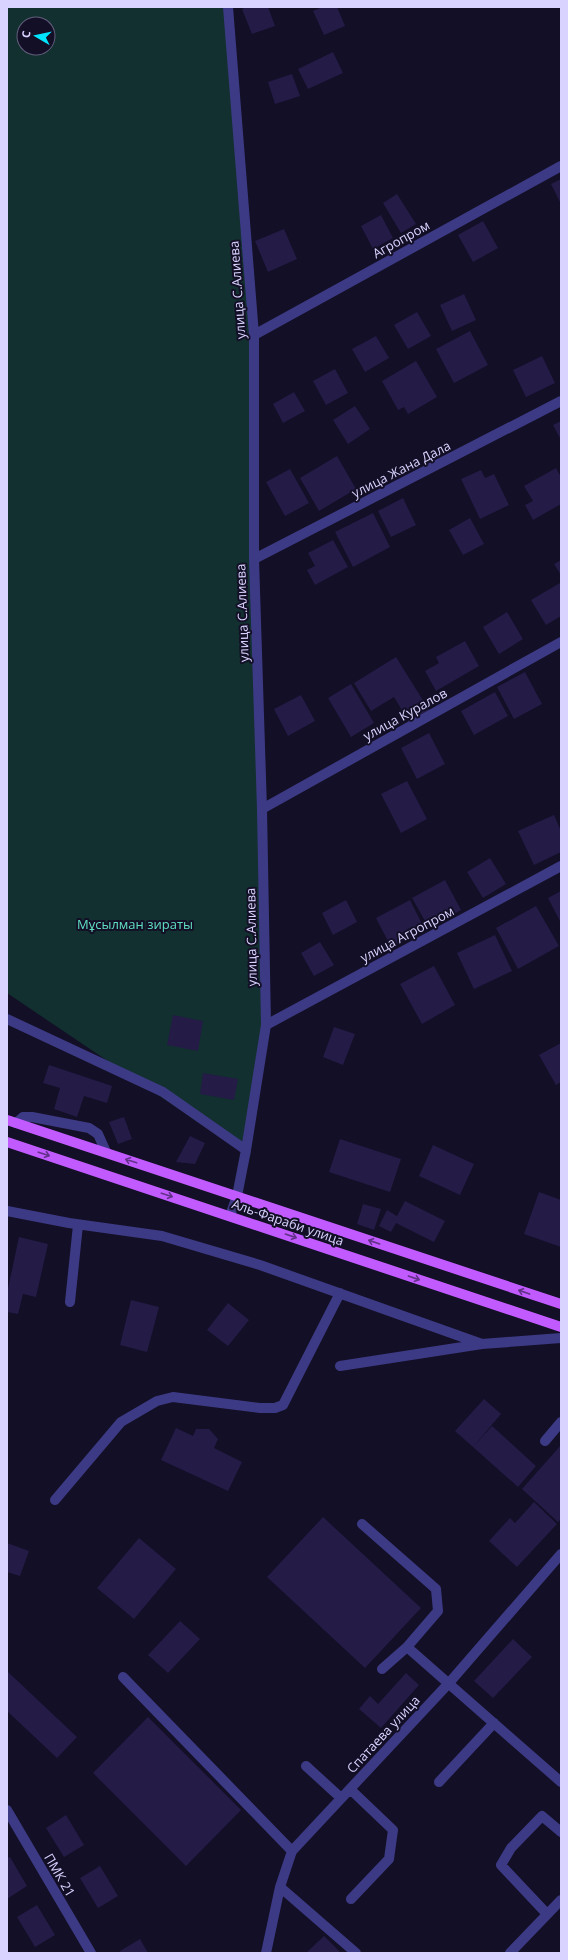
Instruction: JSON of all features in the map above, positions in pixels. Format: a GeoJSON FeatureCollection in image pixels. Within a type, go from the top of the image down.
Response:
{"type":"FeatureCollection","features":[{"type":"Feature","properties":{"kind":"main road","name":"Аль-Фараби улица"},"geometry":{"type":"LineString","coordinates":[[11,1121],[561,1304]]}},
{"type":"Feature","properties":{"kind":"main road","name":"Аль-Фараби улица"},"geometry":{"type":"LineString","coordinates":[[7,1142],[561,1327]]}},
{"type":"Feature","properties":{"kind":"street","name":"улица С.Алиева"},"geometry":{"type":"LineString","coordinates":[[228,7],[254,335],[254,559],[262,809],[266,1025],[246,1150],[237,1196],[230,1216]]}},
{"type":"Feature","properties":{"kind":"street","name":"Агропром"},"geometry":{"type":"LineString","coordinates":[[254,335],[561,166]]}},
{"type":"Feature","properties":{"kind":"street","name":"улица Жана Дала"},"geometry":{"type":"LineString","coordinates":[[254,559],[561,401]]}},
{"type":"Feature","properties":{"kind":"street","name":"улица Куралов"},"geometry":{"type":"LineString","coordinates":[[262,809],[561,642]]}},
{"type":"Feature","properties":{"kind":"street","name":"улица Агропром"},"geometry":{"type":"LineString","coordinates":[[266,1025],[561,866]]}},
{"type":"Feature","properties":{"kind":"street"},"geometry":{"type":"LineString","coordinates":[[7,1019],[163,1092],[246,1150]]}},
{"type":"Feature","properties":{"kind":"street"},"geometry":{"type":"LineString","coordinates":[[11,1121],[23,1117],[32,1117],[89,1128],[98,1134],[106,1152]]}},
{"type":"Feature","properties":{"kind":"street"},"geometry":{"type":"LineString","coordinates":[[7,1211],[78,1224],[162,1236],[260,1265],[482,1344]]}},
{"type":"Feature","properties":{"kind":"street"},"geometry":{"type":"LineString","coordinates":[[70,1302],[78,1224]]}},
{"type":"Feature","properties":{"kind":"street"},"geometry":{"type":"LineString","coordinates":[[55,1500],[121,1422],[157,1401],[173,1397],[260,1408],[275,1408],[284,1405],[340,1293]]}},
{"type":"Feature","properties":{"kind":"street"},"geometry":{"type":"LineString","coordinates":[[340,1366],[482,1344],[561,1338]]}},
{"type":"Feature","properties":{"kind":"street"},"geometry":{"type":"LineString","coordinates":[[545,1441],[561,1422]]}},
{"type":"Feature","properties":{"kind":"street"},"geometry":{"type":"LineString","coordinates":[[362,1524],[436,1589],[438,1611],[408,1646],[382,1669]]}},
{"type":"Feature","properties":{"kind":"street","name":"Спатаева улица"},"geometry":{"type":"LineString","coordinates":[[266,1953],[280,1887],[292,1851],[450,1683],[561,1554]]}},
{"type":"Feature","properties":{"kind":"street"},"geometry":{"type":"LineString","coordinates":[[408,1646],[561,1782]]}},
{"type":"Feature","properties":{"kind":"street"},"geometry":{"type":"LineString","coordinates":[[122,1677],[292,1851]]}},
{"type":"Feature","properties":{"kind":"street"},"geometry":{"type":"LineString","coordinates":[[439,1782],[494,1723]]}},
{"type":"Feature","properties":{"kind":"street"},"geometry":{"type":"LineString","coordinates":[[306,1766],[341,1798]]}},
{"type":"Feature","properties":{"kind":"street"},"geometry":{"type":"LineString","coordinates":[[350,1789],[393,1830],[389,1858],[351,1899]]}},
{"type":"Feature","properties":{"kind":"street","name":"ПМК 21"},"geometry":{"type":"LineString","coordinates":[[7,1810],[91,1953]]}},
{"type":"Feature","properties":{"kind":"street"},"geometry":{"type":"LineString","coordinates":[[547,1914],[501,1865],[511,1848],[542,1816],[560,1829]]}},
{"type":"Feature","properties":{"kind":"street"},"geometry":{"type":"LineString","coordinates":[[280,1887],[356,1953]]}},
{"type":"Feature","properties":{"kind":"street"},"geometry":{"type":"LineString","coordinates":[[510,1953],[561,1900]]}},
{"type":"Feature","properties":{"kind":"green space","name":"Мұсылман зираты"},"geometry":{"type":"Polygon","coordinates":[[[7,7],[228,7],[254,335],[266,1025],[250,1157],[7,993],[7,7]]]}},
{"type":"Feature","properties":{"kind":"building"},"geometry":{"type":"Polygon","coordinates":[[[247,7],[268,7],[275,26],[252,34],[242,9],[247,7]]]}},
{"type":"Feature","properties":{"kind":"building"},"geometry":{"type":"Polygon","coordinates":[[[322,7],[337,7],[345,26],[324,35],[313,11],[322,7]]]}},
{"type":"Feature","properties":{"kind":"building"},"geometry":{"type":"Polygon","coordinates":[[[333,52],[343,73],[308,89],[298,69],[333,52]]]}},
{"type":"Feature","properties":{"kind":"building"},"geometry":{"type":"Polygon","coordinates":[[[292,74],[300,96],[275,104],[268,82],[292,74]]]}},
{"type":"Feature","properties":{"kind":"building"},"geometry":{"type":"Polygon","coordinates":[[[561,179],[561,204],[551,184],[561,179]]]}},
{"type":"Feature","properties":{"kind":"building"},"geometry":{"type":"Polygon","coordinates":[[[397,194],[416,224],[401,233],[383,203],[397,194]]]}},
{"type":"Feature","properties":{"kind":"building"},"geometry":{"type":"Polygon","coordinates":[[[381,215],[393,238],[373,249],[361,226],[381,215]]]}},
{"type":"Feature","properties":{"kind":"building"},"geometry":{"type":"Polygon","coordinates":[[[483,221],[498,248],[473,262],[458,235],[483,221]]]}},
{"type":"Feature","properties":{"kind":"building"},"geometry":{"type":"Polygon","coordinates":[[[284,229],[297,259],[268,272],[255,241],[284,229]]]}},
{"type":"Feature","properties":{"kind":"building"},"geometry":{"type":"Polygon","coordinates":[[[464,294],[476,320],[452,331],[440,305],[464,294]]]}},
{"type":"Feature","properties":{"kind":"building"},"geometry":{"type":"Polygon","coordinates":[[[417,312],[431,336],[408,349],[394,325],[417,312]]]}},
{"type":"Feature","properties":{"kind":"building"},"geometry":{"type":"Polygon","coordinates":[[[470,331],[488,365],[454,383],[436,349],[470,331]]]}},
{"type":"Feature","properties":{"kind":"building"},"geometry":{"type":"Polygon","coordinates":[[[376,336],[389,358],[365,372],[352,349],[376,336]]]}},
{"type":"Feature","properties":{"kind":"building"},"geometry":{"type":"Polygon","coordinates":[[[542,356],[555,383],[526,397],[513,370],[542,356]]]}},
{"type":"Feature","properties":{"kind":"building"},"geometry":{"type":"Polygon","coordinates":[[[416,361],[437,397],[408,414],[404,407],[398,410],[382,381],[416,361]]]}},
{"type":"Feature","properties":{"kind":"building"},"geometry":{"type":"Polygon","coordinates":[[[335,369],[348,393],[326,405],[313,381],[335,369]]]}},
{"type":"Feature","properties":{"kind":"building"},"geometry":{"type":"Polygon","coordinates":[[[294,392],[305,411],[283,423],[273,404],[294,392]]]}},
{"type":"Feature","properties":{"kind":"building"},"geometry":{"type":"Polygon","coordinates":[[[355,406],[370,429],[348,444],[333,420],[355,406]]]}},
{"type":"Feature","properties":{"kind":"building"},"geometry":{"type":"Polygon","coordinates":[[[561,421],[561,440],[553,425],[561,421]]]}},
{"type":"Feature","properties":{"kind":"building"},"geometry":{"type":"Polygon","coordinates":[[[337,456],[356,489],[319,511],[300,478],[337,456]]]}},
{"type":"Feature","properties":{"kind":"building"},"geometry":{"type":"Polygon","coordinates":[[[556,468],[561,477],[561,504],[533,520],[525,505],[533,501],[524,486],[556,468]]]}},
{"type":"Feature","properties":{"kind":"building"},"geometry":{"type":"Polygon","coordinates":[[[290,469],[309,503],[285,516],[266,482],[290,469]]]}},
{"type":"Feature","properties":{"kind":"building"},"geometry":{"type":"Polygon","coordinates":[[[481,470],[485,478],[494,474],[509,505],[480,519],[461,479],[481,470]]]}},
{"type":"Feature","properties":{"kind":"building"},"geometry":{"type":"Polygon","coordinates":[[[403,498],[416,525],[391,537],[378,511],[403,498]]]}},
{"type":"Feature","properties":{"kind":"building"},"geometry":{"type":"Polygon","coordinates":[[[373,513],[390,547],[353,567],[335,532],[373,513]]]}},
{"type":"Feature","properties":{"kind":"building"},"geometry":{"type":"Polygon","coordinates":[[[470,518],[484,544],[463,555],[449,530],[470,518]]]}},
{"type":"Feature","properties":{"kind":"building"},"geometry":{"type":"Polygon","coordinates":[[[333,540],[348,567],[315,585],[307,570],[315,566],[308,553],[333,540]]]}},
{"type":"Feature","properties":{"kind":"building"},"geometry":{"type":"Polygon","coordinates":[[[561,560],[561,575],[554,564],[561,560]]]}},
{"type":"Feature","properties":{"kind":"building"},"geometry":{"type":"Polygon","coordinates":[[[560,583],[561,616],[546,625],[531,600],[560,583]]]}},
{"type":"Feature","properties":{"kind":"building"},"geometry":{"type":"Polygon","coordinates":[[[507,612],[523,639],[499,654],[483,627],[507,612]]]}},
{"type":"Feature","properties":{"kind":"building"},"geometry":{"type":"Polygon","coordinates":[[[465,641],[479,666],[436,691],[425,671],[439,663],[436,657],[465,641]]]}},
{"type":"Feature","properties":{"kind":"building"},"geometry":{"type":"Polygon","coordinates":[[[396,657],[429,710],[409,722],[394,697],[371,711],[354,683],[396,657]]]}},
{"type":"Feature","properties":{"kind":"building"},"geometry":{"type":"Polygon","coordinates":[[[525,672],[542,704],[514,719],[497,687],[525,672]]]}},
{"type":"Feature","properties":{"kind":"building"},"geometry":{"type":"Polygon","coordinates":[[[351,684],[374,723],[351,737],[328,698],[351,684]]]}},
{"type":"Feature","properties":{"kind":"building"},"geometry":{"type":"Polygon","coordinates":[[[495,692],[508,716],[474,735],[461,711],[495,692]]]}},
{"type":"Feature","properties":{"kind":"building"},"geometry":{"type":"Polygon","coordinates":[[[301,695],[315,721],[288,736],[274,709],[301,695]]]}},
{"type":"Feature","properties":{"kind":"building"},"geometry":{"type":"Polygon","coordinates":[[[429,733],[445,764],[417,779],[401,748],[429,733]]]}},
{"type":"Feature","properties":{"kind":"building"},"geometry":{"type":"Polygon","coordinates":[[[407,781],[427,819],[401,833],[381,794],[407,781]]]}},
{"type":"Feature","properties":{"kind":"building"},"geometry":{"type":"Polygon","coordinates":[[[554,815],[561,831],[561,852],[534,865],[518,831],[554,815]]]}},
{"type":"Feature","properties":{"kind":"building"},"geometry":{"type":"Polygon","coordinates":[[[490,858],[506,884],[483,898],[467,872],[490,858]]]}},
{"type":"Feature","properties":{"kind":"building"},"geometry":{"type":"Polygon","coordinates":[[[445,880],[461,910],[429,928],[412,898],[445,880]]]}},
{"type":"Feature","properties":{"kind":"building"},"geometry":{"type":"Polygon","coordinates":[[[561,891],[561,923],[548,898],[561,891]]]}},
{"type":"Feature","properties":{"kind":"building"},"geometry":{"type":"Polygon","coordinates":[[[346,900],[357,922],[333,935],[322,913],[346,900]]]}},
{"type":"Feature","properties":{"kind":"building"},"geometry":{"type":"Polygon","coordinates":[[[410,900],[425,930],[391,947],[376,918],[410,900]]]}},
{"type":"Feature","properties":{"kind":"building"},"geometry":{"type":"Polygon","coordinates":[[[536,906],[559,946],[518,969],[496,928],[536,906]]]}},
{"type":"Feature","properties":{"kind":"building"},"geometry":{"type":"Polygon","coordinates":[[[495,935],[512,971],[474,989],[457,953],[495,935]]]}},
{"type":"Feature","properties":{"kind":"building"},"geometry":{"type":"Polygon","coordinates":[[[320,942],[334,965],[314,976],[301,953],[320,942]]]}},
{"type":"Feature","properties":{"kind":"building"},"geometry":{"type":"Polygon","coordinates":[[[434,966],[455,1005],[422,1024],[400,984],[434,966]]]}},
{"type":"Feature","properties":{"kind":"building"},"geometry":{"type":"Polygon","coordinates":[[[173,1015],[203,1021],[198,1051],[167,1045],[173,1015]]]}},
{"type":"Feature","properties":{"kind":"building"},"geometry":{"type":"Polygon","coordinates":[[[334,1027],[355,1034],[343,1065],[323,1057],[334,1027]]]}},
{"type":"Feature","properties":{"kind":"building"},"geometry":{"type":"Polygon","coordinates":[[[561,1043],[561,1082],[556,1085],[539,1055],[561,1043]]]}},
{"type":"Feature","properties":{"kind":"building"},"geometry":{"type":"Polygon","coordinates":[[[49,1065],[112,1086],[107,1103],[84,1096],[77,1117],[54,1109],[60,1088],[43,1083],[49,1065]]]}},
{"type":"Feature","properties":{"kind":"building"},"geometry":{"type":"Polygon","coordinates":[[[203,1073],[238,1079],[234,1100],[200,1094],[203,1073]]]}},
{"type":"Feature","properties":{"kind":"building"},"geometry":{"type":"Polygon","coordinates":[[[124,1117],[132,1139],[118,1144],[109,1122],[124,1117]]]}},
{"type":"Feature","properties":{"kind":"building"},"geometry":{"type":"Polygon","coordinates":[[[190,1136],[205,1143],[195,1164],[176,1162],[190,1136]]]}},
{"type":"Feature","properties":{"kind":"building"},"geometry":{"type":"Polygon","coordinates":[[[340,1139],[401,1159],[390,1192],[329,1172],[340,1139]]]}},
{"type":"Feature","properties":{"kind":"building"},"geometry":{"type":"Polygon","coordinates":[[[433,1145],[474,1164],[460,1195],[419,1176],[433,1145]]]}},
{"type":"Feature","properties":{"kind":"building"},"geometry":{"type":"Polygon","coordinates":[[[539,1192],[561,1200],[561,1247],[524,1234],[539,1192]]]}},
{"type":"Feature","properties":{"kind":"building"},"geometry":{"type":"Polygon","coordinates":[[[405,1201],[445,1221],[434,1242],[396,1223],[391,1232],[379,1226],[387,1210],[397,1216],[405,1201]]]}},
{"type":"Feature","properties":{"kind":"building"},"geometry":{"type":"Polygon","coordinates":[[[363,1204],[381,1209],[374,1230],[357,1224],[363,1204]]]}},
{"type":"Feature","properties":{"kind":"building"},"geometry":{"type":"Polygon","coordinates":[[[19,1237],[48,1244],[36,1297],[23,1294],[18,1314],[7,1312],[7,1293],[19,1237]]]}},
{"type":"Feature","properties":{"kind":"building"},"geometry":{"type":"Polygon","coordinates":[[[131,1300],[159,1307],[147,1352],[120,1345],[131,1300]]]}},
{"type":"Feature","properties":{"kind":"building"},"geometry":{"type":"Polygon","coordinates":[[[228,1303],[249,1320],[228,1346],[207,1330],[228,1303]]]}},
{"type":"Feature","properties":{"kind":"building"},"geometry":{"type":"Polygon","coordinates":[[[484,1399],[501,1414],[473,1447],[455,1431],[484,1399]]]}},
{"type":"Feature","properties":{"kind":"building"},"geometry":{"type":"Polygon","coordinates":[[[492,1426],[536,1466],[518,1487],[473,1447],[492,1426]]]}},
{"type":"Feature","properties":{"kind":"building"},"geometry":{"type":"Polygon","coordinates":[[[176,1428],[193,1436],[196,1429],[209,1429],[218,1439],[214,1448],[242,1462],[228,1491],[161,1460],[176,1428]]]}},
{"type":"Feature","properties":{"kind":"building"},"geometry":{"type":"Polygon","coordinates":[[[561,1445],[561,1519],[558,1522],[522,1489],[561,1445]]]}},
{"type":"Feature","properties":{"kind":"building"},"geometry":{"type":"Polygon","coordinates":[[[534,1502],[557,1524],[517,1567],[489,1541],[510,1518],[515,1523],[534,1502]]]}},
{"type":"Feature","properties":{"kind":"building"},"geometry":{"type":"Polygon","coordinates":[[[323,1517],[421,1608],[365,1668],[267,1577],[323,1517]]]}},
{"type":"Feature","properties":{"kind":"building"},"geometry":{"type":"Polygon","coordinates":[[[139,1538],[176,1569],[134,1619],[97,1588],[139,1538]]]}},
{"type":"Feature","properties":{"kind":"building"},"geometry":{"type":"Polygon","coordinates":[[[7,1543],[29,1551],[20,1576],[7,1572],[7,1543]]]}},
{"type":"Feature","properties":{"kind":"building"},"geometry":{"type":"Polygon","coordinates":[[[180,1621],[200,1639],[168,1673],[148,1655],[180,1621]]]}},
{"type":"Feature","properties":{"kind":"building"},"geometry":{"type":"Polygon","coordinates":[[[513,1639],[532,1657],[493,1698],[474,1681],[513,1639]]]}},
{"type":"Feature","properties":{"kind":"building"},"geometry":{"type":"Polygon","coordinates":[[[7,1671],[77,1737],[57,1758],[7,1711],[7,1671]]]}},
{"type":"Feature","properties":{"kind":"building"},"geometry":{"type":"Polygon","coordinates":[[[406,1673],[419,1685],[381,1728],[359,1709],[370,1696],[378,1704],[406,1673]]]}},
{"type":"Feature","properties":{"kind":"building"},"geometry":{"type":"Polygon","coordinates":[[[148,1717],[241,1810],[186,1866],[93,1773],[148,1717]]]}},
{"type":"Feature","properties":{"kind":"building"},"geometry":{"type":"Polygon","coordinates":[[[66,1815],[84,1845],[64,1857],[46,1828],[66,1815]]]}},
{"type":"Feature","properties":{"kind":"building"},"geometry":{"type":"Polygon","coordinates":[[[10,1857],[27,1886],[7,1899],[7,1858],[10,1857]]]}},
{"type":"Feature","properties":{"kind":"building"},"geometry":{"type":"Polygon","coordinates":[[[100,1866],[118,1896],[98,1908],[80,1878],[100,1866]]]}},
{"type":"Feature","properties":{"kind":"building"},"geometry":{"type":"Polygon","coordinates":[[[37,1905],[55,1935],[35,1947],[17,1917],[37,1905]]]}},
{"type":"Feature","properties":{"kind":"building"},"geometry":{"type":"Polygon","coordinates":[[[324,1936],[341,1953],[306,1953],[324,1936]]]}},
{"type":"Feature","properties":{"kind":"building"},"geometry":{"type":"Polygon","coordinates":[[[140,1939],[148,1953],[121,1953],[120,1951],[140,1939]]]}}]}
